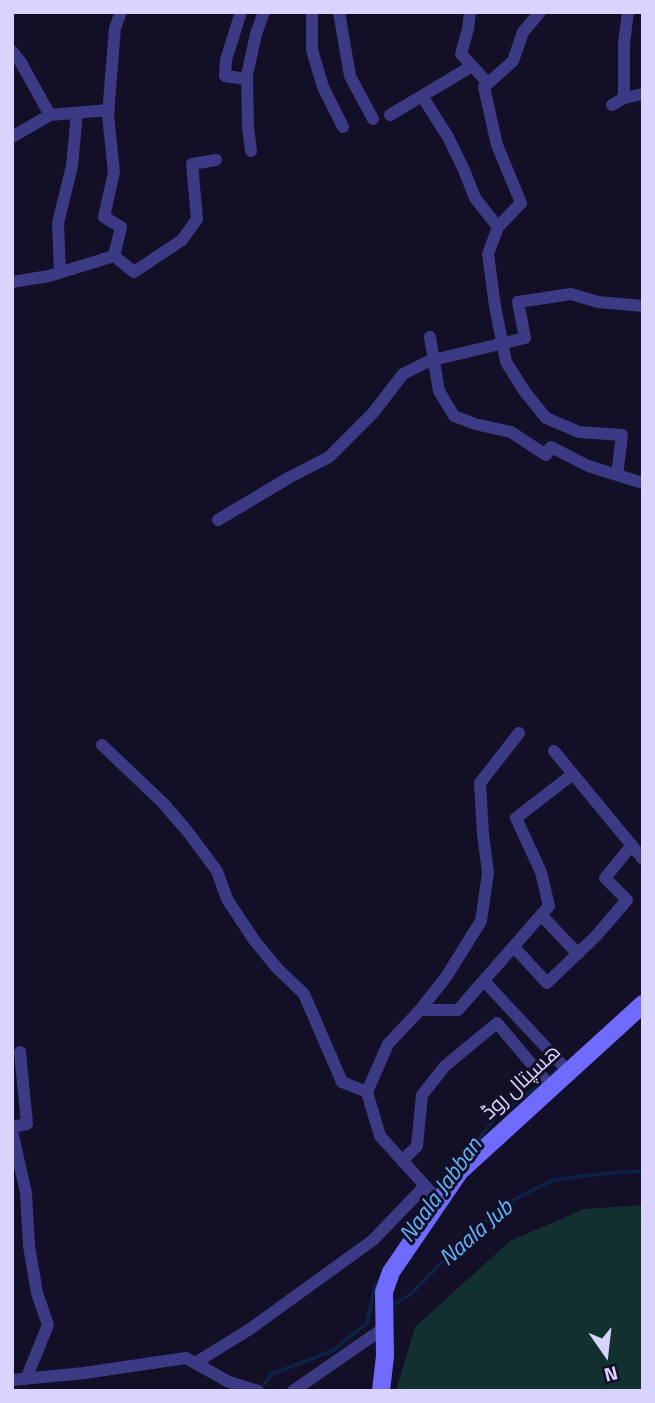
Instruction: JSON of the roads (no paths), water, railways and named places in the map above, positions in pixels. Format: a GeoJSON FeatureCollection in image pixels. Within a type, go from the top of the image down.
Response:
{"type":"FeatureCollection","features":[{"type":"Feature","properties":{"kind":"main road","name":"ھسپتال روڈ"},"geometry":{"type":"LineString","coordinates":[[384,1328],[384,1292],[391,1272],[460,1171],[564,1067],[643,1004]]}},
{"type":"Feature","properties":{"kind":"main road"},"geometry":{"type":"LineString","coordinates":[[381,1391],[386,1356],[384,1328]]}},
{"type":"Feature","properties":{"kind":"street"},"geometry":{"type":"LineString","coordinates":[[114,256],[121,227],[104,217],[114,172],[109,110],[115,28],[121,12]]}},
{"type":"Feature","properties":{"kind":"street"},"geometry":{"type":"LineString","coordinates":[[241,12],[226,60],[225,76],[247,79]]}},
{"type":"Feature","properties":{"kind":"street"},"geometry":{"type":"LineString","coordinates":[[251,151],[247,79],[256,34],[264,12]]}},
{"type":"Feature","properties":{"kind":"street"},"geometry":{"type":"LineString","coordinates":[[312,12],[312,50],[323,87],[342,127]]}},
{"type":"Feature","properties":{"kind":"street"},"geometry":{"type":"LineString","coordinates":[[339,12],[350,76],[373,119]]}},
{"type":"Feature","properties":{"kind":"street"},"geometry":{"type":"LineString","coordinates":[[470,12],[461,54],[488,83]]}},
{"type":"Feature","properties":{"kind":"street"},"geometry":{"type":"LineString","coordinates":[[540,12],[523,32],[513,61],[484,87],[497,145],[521,203],[498,227],[488,254],[495,306],[506,362],[546,418],[579,432],[622,435],[617,475]]}},
{"type":"Feature","properties":{"kind":"street"},"geometry":{"type":"LineString","coordinates":[[624,98],[624,43],[628,12]]}},
{"type":"Feature","properties":{"kind":"street"},"geometry":{"type":"LineString","coordinates":[[12,51],[50,115]]}},
{"type":"Feature","properties":{"kind":"street"},"geometry":{"type":"LineString","coordinates":[[390,115],[472,66]]}},
{"type":"Feature","properties":{"kind":"street"},"geometry":{"type":"LineString","coordinates":[[612,105],[624,98],[643,94]]}},
{"type":"Feature","properties":{"kind":"street"},"geometry":{"type":"LineString","coordinates":[[422,96],[448,137],[475,198],[498,227]]}},
{"type":"Feature","properties":{"kind":"street"},"geometry":{"type":"LineString","coordinates":[[12,137],[50,115],[109,110]]}},
{"type":"Feature","properties":{"kind":"street"},"geometry":{"type":"LineString","coordinates":[[61,272],[58,223],[72,166],[77,113]]}},
{"type":"Feature","properties":{"kind":"street"},"geometry":{"type":"LineString","coordinates":[[114,256],[134,272],[182,240],[197,219],[192,164],[216,160]]}},
{"type":"Feature","properties":{"kind":"street"},"geometry":{"type":"LineString","coordinates":[[12,282],[61,272],[114,256]]}},
{"type":"Feature","properties":{"kind":"street"},"geometry":{"type":"LineString","coordinates":[[218,520],[329,457],[373,413],[403,374],[433,360],[525,338],[518,302],[571,294],[598,302],[643,306]]}},
{"type":"Feature","properties":{"kind":"street"},"geometry":{"type":"LineString","coordinates":[[429,337],[439,391],[454,415],[475,424],[511,432],[546,455],[551,447],[588,466],[643,483]]}},
{"type":"Feature","properties":{"kind":"street"},"geometry":{"type":"LineString","coordinates":[[439,1201],[380,1136],[367,1092],[388,1044],[446,977],[481,921],[488,873],[480,783],[519,733]]}},
{"type":"Feature","properties":{"kind":"street"},"geometry":{"type":"LineString","coordinates":[[102,745],[163,803],[188,832],[217,871],[227,900],[254,940],[277,968],[304,994],[342,1082],[367,1092]]}},
{"type":"Feature","properties":{"kind":"street"},"geometry":{"type":"LineString","coordinates":[[554,751],[643,859]]}},
{"type":"Feature","properties":{"kind":"street"},"geometry":{"type":"LineString","coordinates":[[420,1010],[458,1010],[549,906],[541,872],[516,818],[573,774]]}},
{"type":"Feature","properties":{"kind":"street"},"geometry":{"type":"LineString","coordinates":[[514,947],[547,983],[596,936],[627,900],[605,878],[632,845]]}},
{"type":"Feature","properties":{"kind":"street"},"geometry":{"type":"LineString","coordinates":[[541,915],[578,954]]}},
{"type":"Feature","properties":{"kind":"street"},"geometry":{"type":"LineString","coordinates":[[484,981],[564,1067]]}},
{"type":"Feature","properties":{"kind":"street"},"geometry":{"type":"LineString","coordinates":[[402,1161],[417,1146],[422,1095],[445,1066],[497,1023],[548,1082]]}},
{"type":"Feature","properties":{"kind":"street"},"geometry":{"type":"LineString","coordinates":[[19,1379],[48,1325],[37,1293],[29,1246],[26,1193],[12,1129],[27,1125],[20,1052]]}},
{"type":"Feature","properties":{"kind":"street"},"geometry":{"type":"LineString","coordinates":[[195,1363],[250,1329],[373,1240],[425,1186]]}},
{"type":"Feature","properties":{"kind":"street"},"geometry":{"type":"LineString","coordinates":[[293,1391],[384,1328]]}},
{"type":"Feature","properties":{"kind":"street"},"geometry":{"type":"LineString","coordinates":[[19,1379],[84,1373],[186,1358],[229,1382],[255,1390]]}},
{"type":"Feature","properties":{"kind":"waterway","name":"Naala Jabban"},"geometry":{"type":"LineString","coordinates":[[548,1078],[561,1067]]}},
{"type":"Feature","properties":{"kind":"waterway","name":"Naala Jabban"},"geometry":{"type":"LineString","coordinates":[[467,1154],[495,1118],[542,1083]]}},
{"type":"Feature","properties":{"kind":"waterway","name":"Naala Jub"},"geometry":{"type":"LineString","coordinates":[[390,1307],[411,1294],[459,1245],[504,1205],[553,1180],[643,1171]]}},
{"type":"Feature","properties":{"kind":"waterway","name":"Naala Jabban"},"geometry":{"type":"LineString","coordinates":[[261,1388],[272,1374],[332,1351],[367,1323],[375,1287],[379,1281]]}}]}
